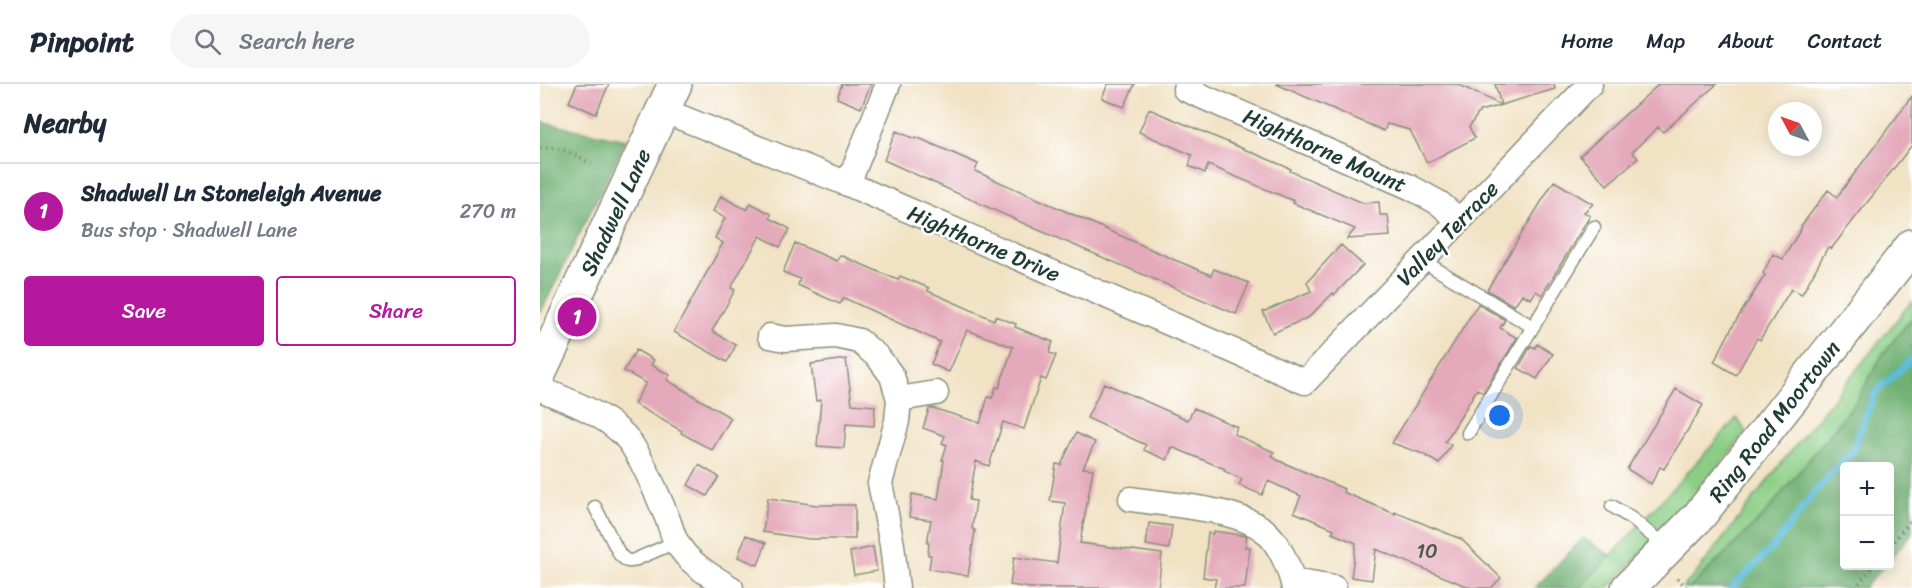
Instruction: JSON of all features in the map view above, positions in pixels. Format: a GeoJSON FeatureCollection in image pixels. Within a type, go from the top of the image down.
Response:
{"type":"FeatureCollection","features":[{"type":"Feature","properties":{"kind":"main road","name":"Shadwell Lane"},"geometry":{"type":"LineString","coordinates":[[540,372],[668,97]]}},
{"type":"Feature","properties":{"kind":"main road","name":"Ring Road Moortown"},"geometry":{"type":"LineString","coordinates":[[1628,588],[1699,516],[1912,246]]}},
{"type":"Feature","properties":{"kind":"street"},"geometry":{"type":"LineString","coordinates":[[848,184],[888,84]]}},
{"type":"Feature","properties":{"kind":"street","name":"Valley Terrace"},"geometry":{"type":"LineString","coordinates":[[1305,382],[1590,84]]}},
{"type":"Feature","properties":{"kind":"street","name":"Highthorne Mount"},"geometry":{"type":"LineString","coordinates":[[1185,89],[1410,187],[1439,203],[1459,220]]}},
{"type":"Feature","properties":{"kind":"street","name":"Highthorne Drive"},"geometry":{"type":"LineString","coordinates":[[668,97],[848,184],[1305,382]]}},
{"type":"Feature","properties":{"kind":"street"},"geometry":{"type":"LineString","coordinates":[[770,336],[785,339],[836,336],[859,341],[878,357],[892,376],[899,399],[897,421],[880,483],[897,588]]}},
{"type":"Feature","properties":{"kind":"street"},"geometry":{"type":"LineString","coordinates":[[540,389],[594,414],[611,424],[626,437],[652,484],[676,542],[701,569],[731,588]]}},
{"type":"Feature","properties":{"kind":"street"},"geometry":{"type":"LineString","coordinates":[[899,399],[936,393]]}},
{"type":"Feature","properties":{"kind":"street"},"geometry":{"type":"LineString","coordinates":[[1131,500],[1225,513],[1247,521],[1266,532],[1279,550],[1294,584],[1334,588]]}},
{"type":"Feature","properties":{"kind":"lane"},"geometry":{"type":"LineString","coordinates":[[1468,433],[1594,226]]}},
{"type":"Feature","properties":{"kind":"lane"},"geometry":{"type":"LineString","coordinates":[[1421,260],[1533,327]]}},
{"type":"Feature","properties":{"kind":"lane"},"geometry":{"type":"LineString","coordinates":[[1612,506],[1632,519],[1667,548]]}},
{"type":"Feature","properties":{"kind":"lane"},"geometry":{"type":"LineString","coordinates":[[595,507],[620,555],[627,561],[632,561],[676,542]]}},
{"type":"Feature","properties":{"kind":"path"},"geometry":{"type":"LineString","coordinates":[[540,148],[546,147],[578,154],[591,164]]}},
{"type":"Feature","properties":{"kind":"path"},"geometry":{"type":"LineString","coordinates":[[1894,541],[1912,519]]}},
{"type":"Feature","properties":{"kind":"path"},"geometry":{"type":"LineString","coordinates":[[1855,588],[1871,570]]}},
{"type":"Feature","properties":{"kind":"green space"},"geometry":{"type":"Polygon","coordinates":[[[540,122],[626,140],[540,314],[540,122]]]}},
{"type":"Feature","properties":{"kind":"green space"},"geometry":{"type":"Polygon","coordinates":[[[1912,301],[1912,318],[1883,354],[1855,403],[1765,514],[1690,588],[1682,588],[1695,575],[1779,466],[1912,301]]]}},
{"type":"Feature","properties":{"kind":"green space"},"geometry":{"type":"Polygon","coordinates":[[[1912,318],[1912,533],[1894,554],[1894,462],[1840,462],[1840,570],[1880,570],[1864,588],[1690,588],[1765,514],[1855,403],[1883,354],[1912,318]]]}},
{"type":"Feature","properties":{"kind":"green space"},"geometry":{"type":"Polygon","coordinates":[[[1737,418],[1746,432],[1697,494],[1608,588],[1579,588],[1611,556],[1737,418]]]}},
{"type":"Feature","properties":{"kind":"green space"},"geometry":{"type":"Polygon","coordinates":[[[1583,538],[1611,556],[1579,588],[1535,588],[1583,538]]]}},
{"type":"Feature","properties":{"kind":"building"},"geometry":{"type":"Polygon","coordinates":[[[577,84],[609,84],[596,114],[569,102],[577,84]]]}},
{"type":"Feature","properties":{"kind":"building"},"geometry":{"type":"Polygon","coordinates":[[[842,84],[871,84],[861,108],[837,98],[842,84]]]}},
{"type":"Feature","properties":{"kind":"building"},"geometry":{"type":"Polygon","coordinates":[[[1108,84],[1135,84],[1124,107],[1102,98],[1108,84]]]}},
{"type":"Feature","properties":{"kind":"building"},"geometry":{"type":"Polygon","coordinates":[[[1276,84],[1457,84],[1501,105],[1480,111],[1469,127],[1475,138],[1427,163],[1410,130],[1387,124],[1384,131],[1276,84]]]}},
{"type":"Feature","properties":{"kind":"building"},"geometry":{"type":"Polygon","coordinates":[[[1495,84],[1554,84],[1555,89],[1501,105],[1495,84]]]}},
{"type":"Feature","properties":{"kind":"building"},"geometry":{"type":"Polygon","coordinates":[[[1659,84],[1717,84],[1663,132],[1658,127],[1632,152],[1638,158],[1607,185],[1580,156],[1659,84]]]}},
{"type":"Feature","properties":{"kind":"building"},"geometry":{"type":"Polygon","coordinates":[[[1912,96],[1912,145],[1831,249],[1828,247],[1802,294],[1791,289],[1760,340],[1757,338],[1736,375],[1714,362],[1734,324],[1765,275],[1763,273],[1773,254],[1783,259],[1801,226],[1828,190],[1837,197],[1912,96]]]}},
{"type":"Feature","properties":{"kind":"building"},"geometry":{"type":"Polygon","coordinates":[[[1149,109],[1291,169],[1290,171],[1363,203],[1379,202],[1380,215],[1388,215],[1390,236],[1347,239],[1355,229],[1208,165],[1205,173],[1189,166],[1192,155],[1139,132],[1149,109]]]}},
{"type":"Feature","properties":{"kind":"building"},"geometry":{"type":"Polygon","coordinates":[[[896,131],[915,139],[916,137],[978,164],[975,171],[1175,260],[1211,275],[1214,269],[1249,283],[1236,314],[1036,229],[884,160],[896,131]]]}},
{"type":"Feature","properties":{"kind":"building"},"geometry":{"type":"Polygon","coordinates":[[[1554,181],[1593,204],[1584,212],[1590,216],[1542,295],[1536,291],[1531,299],[1522,294],[1514,306],[1487,290],[1554,181]]]}},
{"type":"Feature","properties":{"kind":"building"},"geometry":{"type":"Polygon","coordinates":[[[721,196],[747,210],[751,203],[771,214],[770,218],[790,229],[780,247],[760,236],[731,288],[735,290],[712,331],[736,345],[727,362],[674,332],[723,243],[715,238],[725,218],[713,211],[721,196]]]}},
{"type":"Feature","properties":{"kind":"building"},"geometry":{"type":"Polygon","coordinates":[[[795,243],[837,261],[840,255],[898,280],[900,276],[994,320],[995,316],[1016,324],[1015,327],[1053,342],[1049,353],[1056,355],[1046,380],[1041,378],[1024,429],[1003,422],[989,466],[976,461],[969,500],[976,501],[972,529],[975,530],[968,576],[929,569],[931,555],[928,555],[929,543],[927,543],[931,520],[909,517],[912,494],[938,499],[944,460],[942,460],[947,445],[942,443],[945,436],[923,428],[929,409],[933,408],[980,423],[988,397],[992,398],[996,387],[999,388],[1013,347],[967,330],[949,372],[931,364],[940,342],[844,298],[840,304],[822,296],[798,285],[800,279],[783,272],[795,243]]]}},
{"type":"Feature","properties":{"kind":"building"},"geometry":{"type":"Polygon","coordinates":[[[1341,245],[1363,265],[1309,317],[1273,333],[1263,312],[1311,291],[1307,282],[1341,245]]]}},
{"type":"Feature","properties":{"kind":"building"},"geometry":{"type":"Polygon","coordinates":[[[1478,304],[1505,320],[1500,328],[1517,338],[1483,393],[1477,389],[1445,442],[1451,445],[1439,464],[1423,454],[1392,443],[1478,304]]]}},
{"type":"Feature","properties":{"kind":"building"},"geometry":{"type":"Polygon","coordinates":[[[1537,344],[1553,354],[1537,379],[1518,368],[1531,346],[1535,348],[1537,344]]]}},
{"type":"Feature","properties":{"kind":"building"},"geometry":{"type":"Polygon","coordinates":[[[636,350],[654,360],[651,365],[670,375],[667,380],[731,418],[712,450],[634,404],[646,383],[624,371],[636,350]]]}},
{"type":"Feature","properties":{"kind":"building"},"geometry":{"type":"Polygon","coordinates":[[[846,359],[852,404],[875,406],[874,426],[846,424],[844,448],[817,446],[821,400],[816,401],[811,364],[846,359]]]}},
{"type":"Feature","properties":{"kind":"building"},"geometry":{"type":"Polygon","coordinates":[[[1104,383],[1188,420],[1194,408],[1237,427],[1234,434],[1274,452],[1272,456],[1277,460],[1344,489],[1343,492],[1461,539],[1501,578],[1491,588],[1471,588],[1376,549],[1372,580],[1351,577],[1356,543],[1332,533],[1334,529],[1294,512],[1301,496],[1268,481],[1262,495],[1239,485],[1242,479],[1224,471],[1225,469],[1172,447],[1167,460],[1144,450],[1146,445],[1087,418],[1104,383]]]}},
{"type":"Feature","properties":{"kind":"building"},"geometry":{"type":"Polygon","coordinates":[[[1676,389],[1703,405],[1664,469],[1660,467],[1651,484],[1627,469],[1676,389]]]}},
{"type":"Feature","properties":{"kind":"building"},"geometry":{"type":"Polygon","coordinates":[[[1076,433],[1095,442],[1083,468],[1093,469],[1080,543],[1162,554],[1158,588],[1030,588],[1010,585],[1014,557],[1057,563],[1065,503],[1050,501],[1056,464],[1061,465],[1076,433]]]}},
{"type":"Feature","properties":{"kind":"building"},"geometry":{"type":"Polygon","coordinates":[[[699,465],[719,477],[707,496],[688,485],[699,465]]]}},
{"type":"Feature","properties":{"kind":"building"},"geometry":{"type":"Polygon","coordinates":[[[768,498],[817,505],[855,505],[855,539],[809,539],[763,532],[768,498]]]}},
{"type":"Feature","properties":{"kind":"building"},"geometry":{"type":"Polygon","coordinates":[[[1149,523],[1172,526],[1169,549],[1146,545],[1149,523]]]}},
{"type":"Feature","properties":{"kind":"building"},"geometry":{"type":"Polygon","coordinates":[[[1213,531],[1247,536],[1245,547],[1250,547],[1245,588],[1214,588],[1216,579],[1203,577],[1208,533],[1213,534],[1213,531]]]}},
{"type":"Feature","properties":{"kind":"building"},"geometry":{"type":"Polygon","coordinates":[[[746,535],[766,543],[758,565],[738,557],[746,535]]]}},
{"type":"Feature","properties":{"kind":"building"},"geometry":{"type":"Polygon","coordinates":[[[873,547],[877,571],[854,575],[850,552],[873,547]]]}},
{"type":"Feature","properties":{"kind":"waterway"},"geometry":{"type":"LineString","coordinates":[[1732,588],[1774,546],[1817,489],[1852,452],[1875,393],[1912,359]]}},
{"type":"Feature","properties":{"kind":"place","name":"Shadwell Ln Stoneleigh Avenue"},"geometry":{"type":"Point","coordinates":[577,317]}}]}
